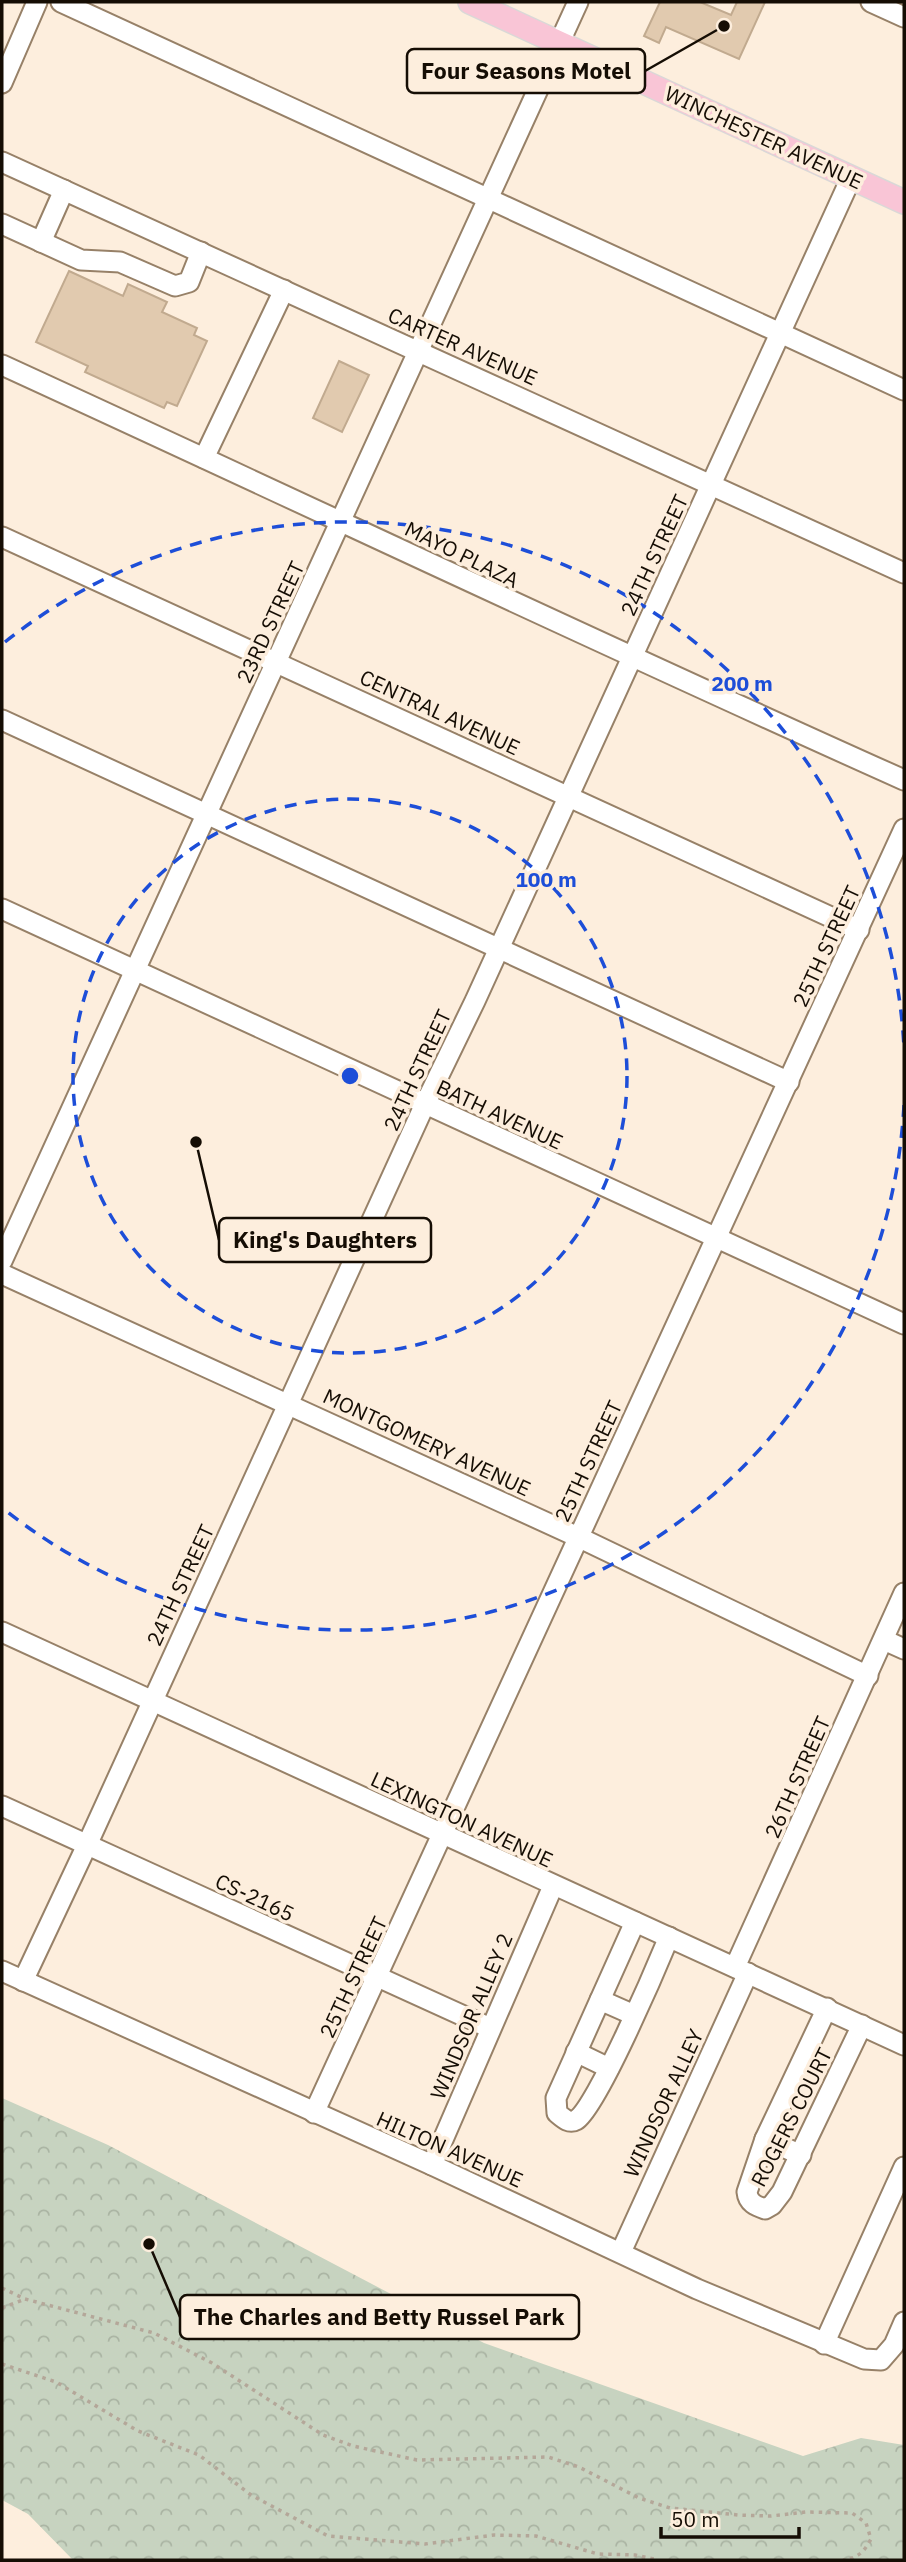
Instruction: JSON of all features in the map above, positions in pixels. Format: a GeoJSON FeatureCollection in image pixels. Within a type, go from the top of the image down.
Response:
{"type":"FeatureCollection","features":[{"type":"Feature","properties":{"kind":"main road","name":"WINCHESTER AVENUE"},"geometry":{"type":"LineString","coordinates":[[470,2],[904,202]]}},
{"type":"Feature","properties":{"kind":"street"},"geometry":{"type":"LineString","coordinates":[[2,83],[37,2]]}},
{"type":"Feature","properties":{"kind":"street"},"geometry":{"type":"LineString","coordinates":[[61,2],[904,390]]}},
{"type":"Feature","properties":{"kind":"street","name":"23RD STREET"},"geometry":{"type":"LineString","coordinates":[[2,1261],[578,2]]}},
{"type":"Feature","properties":{"kind":"street"},"geometry":{"type":"LineString","coordinates":[[871,2],[904,17]]}},
{"type":"Feature","properties":{"kind":"street","name":"CARTER AVENUE"},"geometry":{"type":"LineString","coordinates":[[2,162],[904,573]]}},
{"type":"Feature","properties":{"kind":"street","name":"24TH STREET"},"geometry":{"type":"LineString","coordinates":[[23,1981],[88,1845],[151,1702],[851,178]]}},
{"type":"Feature","properties":{"kind":"street"},"geometry":{"type":"LineString","coordinates":[[41,242],[64,190]]}},
{"type":"Feature","properties":{"kind":"street"},"geometry":{"type":"LineString","coordinates":[[2,224],[81,260],[120,262],[175,286],[189,282],[201,252]]}},
{"type":"Feature","properties":{"kind":"street"},"geometry":{"type":"LineString","coordinates":[[204,457],[284,290]]}},
{"type":"Feature","properties":{"kind":"street","name":"MAYO PLAZA"},"geometry":{"type":"LineString","coordinates":[[2,365],[342,520],[632,658],[904,780]]}},
{"type":"Feature","properties":{"kind":"street","name":"CENTRAL AVENUE"},"geometry":{"type":"LineString","coordinates":[[2,537],[859,930]]}},
{"type":"Feature","properties":{"kind":"street"},"geometry":{"type":"LineString","coordinates":[[2,720],[789,1083]]}},
{"type":"Feature","properties":{"kind":"street","name":"25TH STREET"},"geometry":{"type":"LineString","coordinates":[[314,2113],[904,828]]}},
{"type":"Feature","properties":{"kind":"street","name":"BATH AVENUE"},"geometry":{"type":"LineString","coordinates":[[2,909],[904,1324]]}},
{"type":"Feature","properties":{"kind":"street","name":"MONTGOMERY AVENUE"},"geometry":{"type":"LineString","coordinates":[[2,1273],[578,1537],[868,1676]]}},
{"type":"Feature","properties":{"kind":"street","name":"26TH STREET"},"geometry":{"type":"LineString","coordinates":[[742,1970],[902,1599]]}},
{"type":"Feature","properties":{"kind":"street","name":"LEXINGTON AVENUE"},"geometry":{"type":"LineString","coordinates":[[2,1632],[904,2045]]}},
{"type":"Feature","properties":{"kind":"street"},"geometry":{"type":"LineString","coordinates":[[884,1640],[904,1649]]}},
{"type":"Feature","properties":{"kind":"street","name":"CS-2165"},"geometry":{"type":"LineString","coordinates":[[2,1806],[490,2028]]}},
{"type":"Feature","properties":{"kind":"street","name":"WINDSOR ALLEY 2"},"geometry":{"type":"LineString","coordinates":[[432,2165],[553,1886]]}},
{"type":"Feature","properties":{"kind":"street"},"geometry":{"type":"LineString","coordinates":[[635,1922],[556,2098],[557,2113],[568,2121],[575,2121],[584,2112],[609,2068],[669,1937]]}},
{"type":"Feature","properties":{"kind":"street","name":"WINDSOR ALLEY"},"geometry":{"type":"LineString","coordinates":[[621,2252],[742,1970]]}},
{"type":"Feature","properties":{"kind":"street","name":"HILTON AVENUE"},"geometry":{"type":"LineString","coordinates":[[2,1971],[432,2165],[697,2289],[824,2344],[864,2359],[881,2360],[894,2345],[904,2322]]}},
{"type":"Feature","properties":{"kind":"street"},"geometry":{"type":"LineString","coordinates":[[600,2000],[634,2015]]}},
{"type":"Feature","properties":{"kind":"street","name":"ROGERS COURT"},"geometry":{"type":"LineString","coordinates":[[827,2008],[765,2138],[747,2192],[753,2205],[765,2209],[772,2205],[782,2192],[862,2025]]}},
{"type":"Feature","properties":{"kind":"street"},"geometry":{"type":"LineString","coordinates":[[576,2052],[609,2068]]}},
{"type":"Feature","properties":{"kind":"street"},"geometry":{"type":"LineString","coordinates":[[765,2138],[801,2155]]}},
{"type":"Feature","properties":{"kind":"street"},"geometry":{"type":"LineString","coordinates":[[824,2344],[904,2166]]}},
{"type":"Feature","properties":{"kind":"path"},"geometry":{"type":"LineString","coordinates":[[2,2288],[25,2299],[154,2333],[212,2363],[323,2435],[353,2446],[417,2460],[548,2457],[579,2467],[639,2498],[670,2508],[771,2516],[806,2512],[852,2513],[866,2524],[871,2539],[864,2552],[852,2559],[843,2560]]}},
{"type":"Feature","properties":{"kind":"path"},"geometry":{"type":"LineString","coordinates":[[2,2308],[25,2299]]}},
{"type":"Feature","properties":{"kind":"path"},"geometry":{"type":"LineString","coordinates":[[2,2364],[56,2382],[138,2431],[199,2455],[251,2495],[328,2536],[362,2541],[425,2544],[494,2535],[537,2536],[598,2554],[635,2555],[658,2560]]}},
{"type":"Feature","properties":{"kind":"green space"},"geometry":{"type":"Polygon","coordinates":[[[2,2098],[108,2145],[484,2343],[803,2456],[861,2438],[904,2445],[904,2560],[73,2560],[28,2514],[2,2500],[2,2098]]]}},
{"type":"Feature","properties":{"kind":"building"},"geometry":{"type":"Polygon","coordinates":[[[660,2],[700,2],[731,15],[737,2],[765,2],[739,59],[666,27],[659,43],[644,36],[660,2]]]}},
{"type":"Feature","properties":{"kind":"building"},"geometry":{"type":"Polygon","coordinates":[[[69,271],[123,296],[128,284],[167,302],[162,312],[197,328],[194,335],[207,341],[177,406],[167,402],[164,408],[85,372],[88,366],[36,342],[69,271]]]}},
{"type":"Feature","properties":{"kind":"building"},"geometry":{"type":"Polygon","coordinates":[[[339,361],[369,375],[342,432],[313,418],[339,361]]]}},
{"type":"Feature","properties":{"kind":"place","name":"Four Seasons Motel"},"geometry":{"type":"Point","coordinates":[724,26]}},
{"type":"Feature","properties":{"kind":"place","name":"King's Daughters"},"geometry":{"type":"Point","coordinates":[196,1142]}},
{"type":"Feature","properties":{"kind":"place","name":"The Charles and Betty Russel Park"},"geometry":{"type":"Point","coordinates":[149,2244]}}]}
